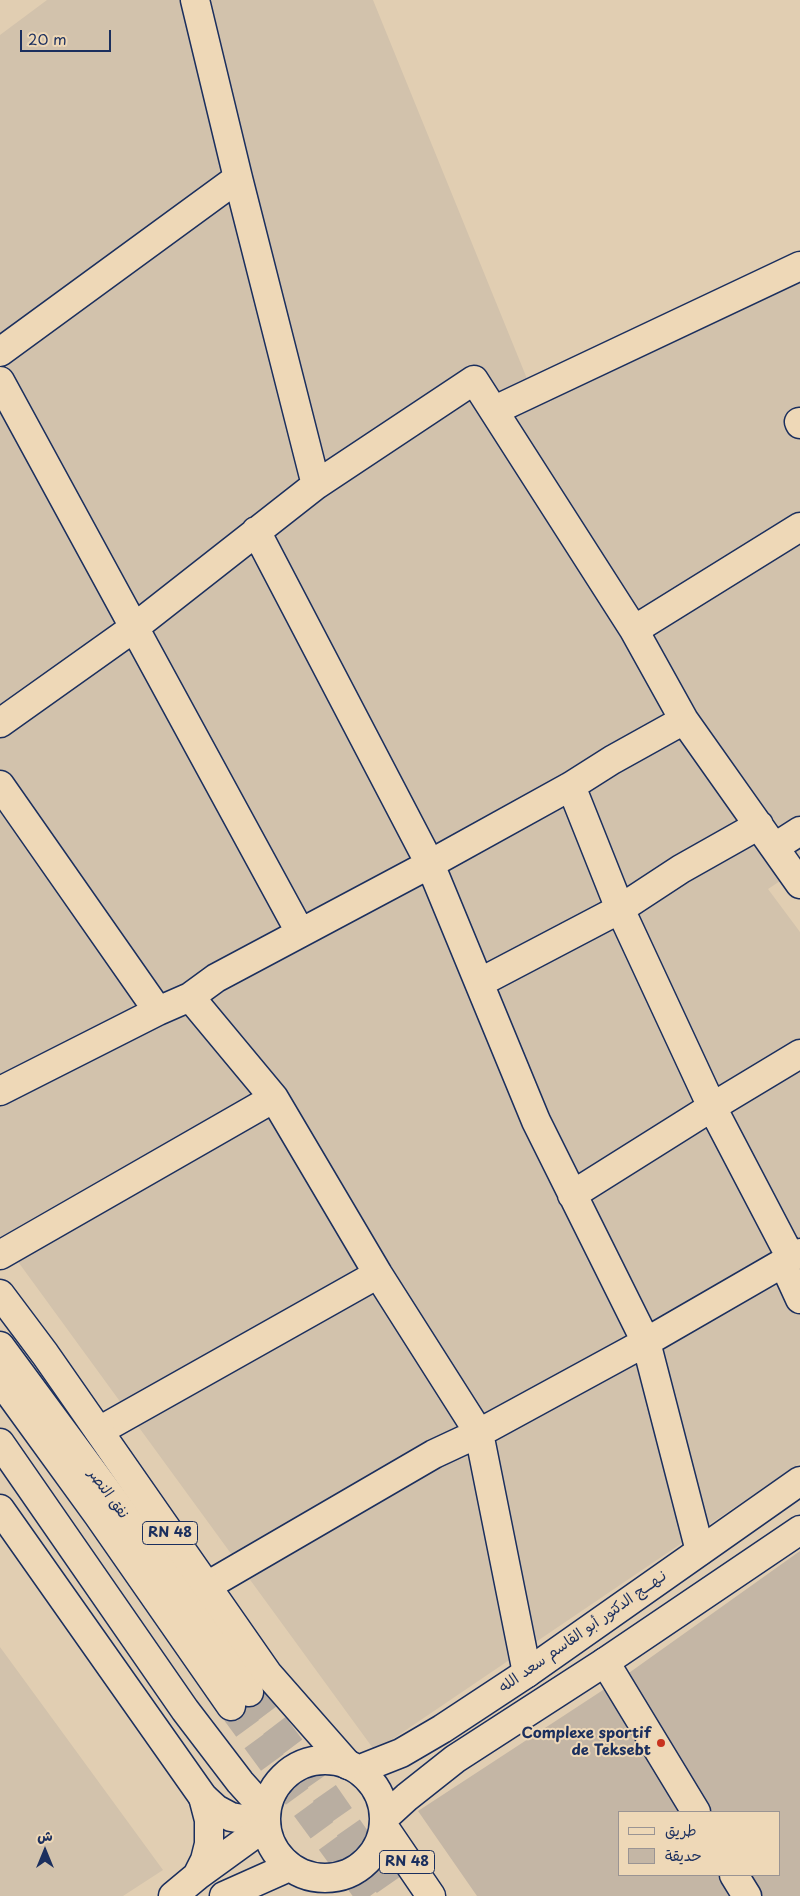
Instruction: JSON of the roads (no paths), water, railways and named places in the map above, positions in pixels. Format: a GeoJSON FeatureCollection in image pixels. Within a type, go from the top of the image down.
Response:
{"type":"FeatureCollection","features":[{"type":"Feature","properties":{"kind":"main road"},"geometry":{"type":"LineString","coordinates":[[195,0],[316,485]]}},
{"type":"Feature","properties":{"kind":"main road"},"geometry":{"type":"LineString","coordinates":[[0,352],[238,178]]}},
{"type":"Feature","properties":{"kind":"main road"},"geometry":{"type":"LineString","coordinates":[[495,410],[800,266]]}},
{"type":"Feature","properties":{"kind":"main road"},"geometry":{"type":"LineString","coordinates":[[0,723],[135,627],[316,485],[474,380],[495,410],[634,630],[684,720],[800,884]]}},
{"type":"Feature","properties":{"kind":"main road"},"geometry":{"type":"LineString","coordinates":[[0,381],[300,932]]}},
{"type":"Feature","properties":{"kind":"main road"},"geometry":{"type":"LineString","coordinates":[[634,630],[800,527]]}},
{"type":"Feature","properties":{"kind":"main road"},"geometry":{"type":"LineString","coordinates":[[256,531],[430,864],[536,1121],[646,1342],[700,1551]]}},
{"type":"Feature","properties":{"kind":"main road"},"geometry":{"type":"LineString","coordinates":[[0,1091],[158,1011],[190,998],[216,978],[430,864],[571,786],[612,760],[684,720]]}},
{"type":"Feature","properties":{"kind":"main road"},"geometry":{"type":"LineString","coordinates":[[0,785],[158,1011]]}},
{"type":"Feature","properties":{"kind":"main road"},"geometry":{"type":"LineString","coordinates":[[571,786],[620,908],[712,1107],[791,1258],[800,1299]]}},
{"type":"Feature","properties":{"kind":"main road"},"geometry":{"type":"LineString","coordinates":[[479,983],[620,908],[681,869],[758,825]]}},
{"type":"Feature","properties":{"kind":"main road"},"geometry":{"type":"LineString","coordinates":[[775,847],[800,831]]}},
{"type":"Feature","properties":{"kind":"main road"},"geometry":{"type":"LineString","coordinates":[[190,998],[274,1098],[378,1274],[480,1433],[527,1672]]}},
{"type":"Feature","properties":{"kind":"main road"},"geometry":{"type":"LineString","coordinates":[[572,1194],[800,1054]]}},
{"type":"Feature","properties":{"kind":"main road"},"geometry":{"type":"LineString","coordinates":[[0,1254],[274,1098]]}},
{"type":"Feature","properties":{"kind":"main road"},"geometry":{"type":"LineString","coordinates":[[207,1586],[434,1454],[480,1433],[646,1342],[791,1258]]}},
{"type":"Feature","properties":{"kind":"main road"},"geometry":{"type":"LineString","coordinates":[[99,1431],[378,1274]]}},
{"type":"Feature","properties":{"kind":"main road","name":"RN 48"},"geometry":{"type":"LineString","coordinates":[[0,1294],[45,1354],[268,1674],[297,1709],[353,1768]]}},
{"type":"Feature","properties":{"kind":"main road","name":"نفق النصر"},"geometry":{"type":"LineString","coordinates":[[0,1346],[109,1494],[240,1699],[98,1514],[0,1380]]}},
{"type":"Feature","properties":{"kind":"main road"},"geometry":{"type":"LineString","coordinates":[[0,1443],[184,1710],[266,1819],[273,1849],[309,1880]]}},
{"type":"Feature","properties":{"kind":"main road","name":"نـهـــج الدكتور أبو القاسم سعد الله"},"geometry":{"type":"LineString","coordinates":[[353,1768],[380,1762],[422,1742],[527,1672],[800,1481]]}},
{"type":"Feature","properties":{"kind":"main road"},"geometry":{"type":"LineString","coordinates":[[0,1509],[203,1798],[216,1809],[231,1817],[254,1821],[266,1819]]}},
{"type":"Feature","properties":{"kind":"main road"},"geometry":{"type":"LineString","coordinates":[[384,1823],[412,1792],[455,1759],[605,1662],[800,1530]]}},
{"type":"Feature","properties":{"kind":"main road"},"geometry":{"type":"LineString","coordinates":[[605,1662],[695,1811]]}},
{"type":"Feature","properties":{"kind":"main road"},"geometry":{"type":"LineString","coordinates":[[173,1896],[266,1819],[270,1796],[278,1783],[296,1768],[303,1764],[318,1761],[333,1761],[353,1768],[369,1780],[377,1791],[382,1804],[384,1823],[378,1846],[367,1862],[351,1873],[342,1876],[309,1880],[224,1896]]}},
{"type":"Feature","properties":{"kind":"main road"},"geometry":{"type":"LineString","coordinates":[[197,1876],[205,1860],[210,1838],[209,1820],[203,1798]]}},
{"type":"Feature","properties":{"kind":"main road","name":"RN 48"},"geometry":{"type":"LineString","coordinates":[[384,1823],[431,1896]]}},
{"type":"Feature","properties":{"kind":"main road"},"geometry":{"type":"LineString","coordinates":[[735,1876],[747,1896]]}},
{"type":"Feature","properties":{"kind":"tunnel"},"geometry":{"type":"LineString","coordinates":[[249,1692],[314,1778],[396,1896]]}},
{"type":"Feature","properties":{"kind":"tunnel"},"geometry":{"type":"LineString","coordinates":[[231,1706],[370,1896]]}},
{"type":"Feature","properties":{"kind":"place","name":"Complexe sportif de Teksebt"},"geometry":{"type":"Point","coordinates":[661,1743]}}]}
